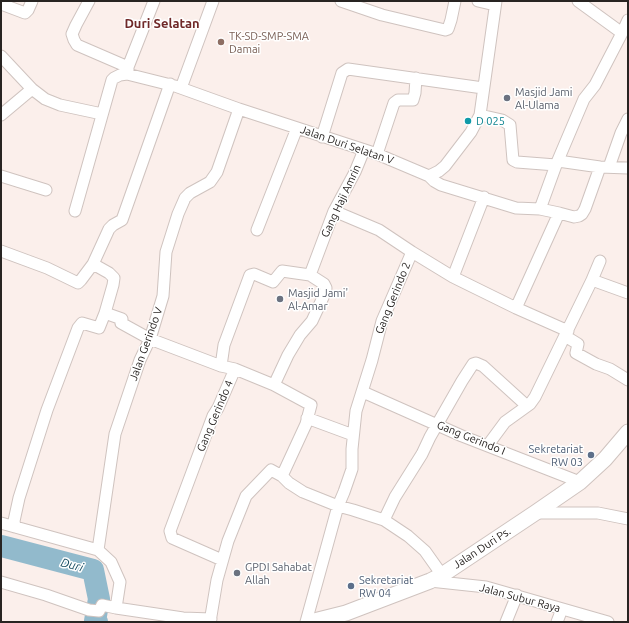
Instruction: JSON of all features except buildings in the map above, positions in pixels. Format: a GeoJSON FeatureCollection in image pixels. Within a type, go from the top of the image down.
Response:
{"type":"FeatureCollection","features":[{"type":"Feature","properties":{"kind":"street"},"geometry":{"type":"LineString","coordinates":[[1,4],[25,12],[28,10],[32,1]]}},
{"type":"Feature","properties":{"kind":"street","name":"Jalan Duri Selatan V"},"geometry":{"type":"LineString","coordinates":[[89,1],[72,34],[74,40],[77,45],[124,70],[322,137],[378,154],[429,176],[441,185],[516,208],[540,209],[574,217],[582,214],[605,167],[625,134],[628,119]]}},
{"type":"Feature","properties":{"kind":"street"},"geometry":{"type":"LineString","coordinates":[[75,211],[112,80],[124,70],[154,1]]}},
{"type":"Feature","properties":{"kind":"street"},"geometry":{"type":"LineString","coordinates":[[341,1],[382,15],[445,30],[448,29],[455,1]]}},
{"type":"Feature","properties":{"kind":"street"},"geometry":{"type":"LineString","coordinates":[[429,176],[439,171],[444,166],[472,132],[480,115],[496,3],[478,1]]}},
{"type":"Feature","properties":{"kind":"street"},"geometry":{"type":"LineString","coordinates":[[578,1],[622,33]]}},
{"type":"Feature","properties":{"kind":"street"},"geometry":{"type":"LineString","coordinates":[[1,251],[47,268],[78,283],[93,264],[109,229],[122,220],[175,86],[210,3]]}},
{"type":"Feature","properties":{"kind":"street"},"geometry":{"type":"LineString","coordinates":[[540,209],[557,163],[584,99],[595,85],[628,20]]}},
{"type":"Feature","properties":{"kind":"street"},"geometry":{"type":"LineString","coordinates":[[1,56],[32,88],[45,99],[60,105],[102,114]]}},
{"type":"Feature","properties":{"kind":"street"},"geometry":{"type":"LineString","coordinates":[[322,137],[344,70],[348,69],[483,88]]}},
{"type":"Feature","properties":{"kind":"street"},"geometry":{"type":"LineString","coordinates":[[378,154],[394,103],[398,100],[413,100],[416,78]]}},
{"type":"Feature","properties":{"kind":"street"},"geometry":{"type":"LineString","coordinates":[[1,115],[32,88]]}},
{"type":"Feature","properties":{"kind":"street","name":"Jalan Gerindo V"},"geometry":{"type":"LineString","coordinates":[[98,550],[115,434],[140,360],[150,339],[163,296],[166,252],[178,214],[185,198],[210,182],[217,172],[239,109]]}},
{"type":"Feature","properties":{"kind":"street"},"geometry":{"type":"LineString","coordinates":[[480,115],[502,120],[510,125],[513,160],[517,162],[628,168]]}},
{"type":"Feature","properties":{"kind":"street"},"geometry":{"type":"LineString","coordinates":[[257,230],[297,128]]}},
{"type":"Feature","properties":{"kind":"street","name":"Gang Haji Amrin"},"geometry":{"type":"LineString","coordinates":[[310,275],[334,211],[355,172],[364,150]]}},
{"type":"Feature","properties":{"kind":"street"},"geometry":{"type":"LineString","coordinates":[[1,176],[46,190]]}},
{"type":"Feature","properties":{"kind":"street"},"geometry":{"type":"LineString","coordinates":[[454,277],[484,197]]}},
{"type":"Feature","properties":{"kind":"street"},"geometry":{"type":"LineString","coordinates":[[334,211],[379,230],[454,277],[566,333],[578,344],[576,353],[596,364],[610,369],[628,380]]}},
{"type":"Feature","properties":{"kind":"street"},"geometry":{"type":"LineString","coordinates":[[516,308],[559,213]]}},
{"type":"Feature","properties":{"kind":"street","name":"Gang Gerindo 2"},"geometry":{"type":"LineString","coordinates":[[306,622],[338,506],[352,469],[353,435],[356,411],[363,392],[382,321],[412,252]]}},
{"type":"Feature","properties":{"kind":"street"},"geometry":{"type":"LineString","coordinates":[[488,445],[505,422],[527,406],[535,398],[600,261]]}},
{"type":"Feature","properties":{"kind":"street"},"geometry":{"type":"LineString","coordinates":[[15,527],[14,521],[19,498],[47,410],[78,328],[82,323],[99,328],[105,313],[114,278],[109,273],[93,264]]}},
{"type":"Feature","properties":{"kind":"street"},"geometry":{"type":"LineString","coordinates":[[221,366],[224,345],[250,275],[254,274],[273,282],[282,270],[310,275],[324,284],[326,288],[325,294],[312,321],[300,335],[288,355],[274,385]]}},
{"type":"Feature","properties":{"kind":"street"},"geometry":{"type":"LineString","coordinates":[[592,280],[628,293]]}},
{"type":"Feature","properties":{"kind":"street"},"geometry":{"type":"LineString","coordinates":[[105,313],[122,319],[121,323],[150,339],[221,366],[235,369]]}},
{"type":"Feature","properties":{"kind":"street"},"geometry":{"type":"LineString","coordinates":[[384,520],[395,497],[422,454],[464,377],[473,364],[476,363],[483,366],[527,406]]}},
{"type":"Feature","properties":{"kind":"street","name":"Gang Gerindo 4"},"geometry":{"type":"LineString","coordinates":[[222,560],[172,538],[170,531],[213,416],[235,369],[274,385],[311,405],[307,418],[282,476]]}},
{"type":"Feature","properties":{"kind":"street","name":"Gang Gerindo I"},"geometry":{"type":"LineString","coordinates":[[363,392],[462,436],[580,482]]}},
{"type":"Feature","properties":{"kind":"street"},"geometry":{"type":"LineString","coordinates":[[307,418],[353,435]]}},
{"type":"Feature","properties":{"kind":"street","name":"Jalan Duri Ps."},"geometry":{"type":"LineString","coordinates":[[310,622],[346,613],[436,578],[580,482],[605,459],[628,432]]}},
{"type":"Feature","properties":{"kind":"street"},"geometry":{"type":"LineString","coordinates":[[1,582],[94,611],[102,605],[183,618],[211,620],[217,580],[228,541],[246,496],[270,470],[282,476],[303,492],[338,506],[384,520],[408,536],[425,551],[436,578]]}},
{"type":"Feature","properties":{"kind":"street"},"geometry":{"type":"LineString","coordinates":[[535,513],[598,514],[628,519]]}},
{"type":"Feature","properties":{"kind":"street"},"geometry":{"type":"LineString","coordinates":[[1,523],[98,550],[111,562],[120,582],[116,608]]}},
{"type":"Feature","properties":{"kind":"street","name":"Jalan Subur Raya"},"geometry":{"type":"LineString","coordinates":[[436,578],[486,587],[608,622]]}},
{"type":"Feature","properties":{"kind":"street"},"geometry":{"type":"LineString","coordinates":[[506,622],[517,596]]}},
{"type":"Feature","properties":{"kind":"street"},"geometry":{"type":"LineString","coordinates":[[557,622],[562,609]]}},
{"type":"Feature","properties":{"kind":"waterway","name":"Duri"},"geometry":{"type":"LineString","coordinates":[[1,546],[93,570],[99,599],[95,621],[97,622]]}},
{"type":"Feature","properties":{"kind":"place","name":"TK-SD-SMP-SMA Damai"},"geometry":{"type":"Point","coordinates":[221,42]}},
{"type":"Feature","properties":{"kind":"place","name":"Masjid Jami Al-Ulama"},"geometry":{"type":"Point","coordinates":[507,98]}},
{"type":"Feature","properties":{"kind":"place","name":"D 025"},"geometry":{"type":"Point","coordinates":[468,121]}},
{"type":"Feature","properties":{"kind":"place","name":"Masjid Jami' Al-Amar"},"geometry":{"type":"Point","coordinates":[280,299]}},
{"type":"Feature","properties":{"kind":"place","name":"Sekretariat RW 03"},"geometry":{"type":"Point","coordinates":[591,455]}},
{"type":"Feature","properties":{"kind":"place","name":"GPDI Sahabat Allah"},"geometry":{"type":"Point","coordinates":[237,573]}},
{"type":"Feature","properties":{"kind":"place","name":"Sekretariat RW 04"},"geometry":{"type":"Point","coordinates":[351,586]}},
{"type":"Feature","properties":{"kind":"district","name":"Duri Selatan"},"geometry":{"type":"Point","coordinates":[162,24]}}]}
